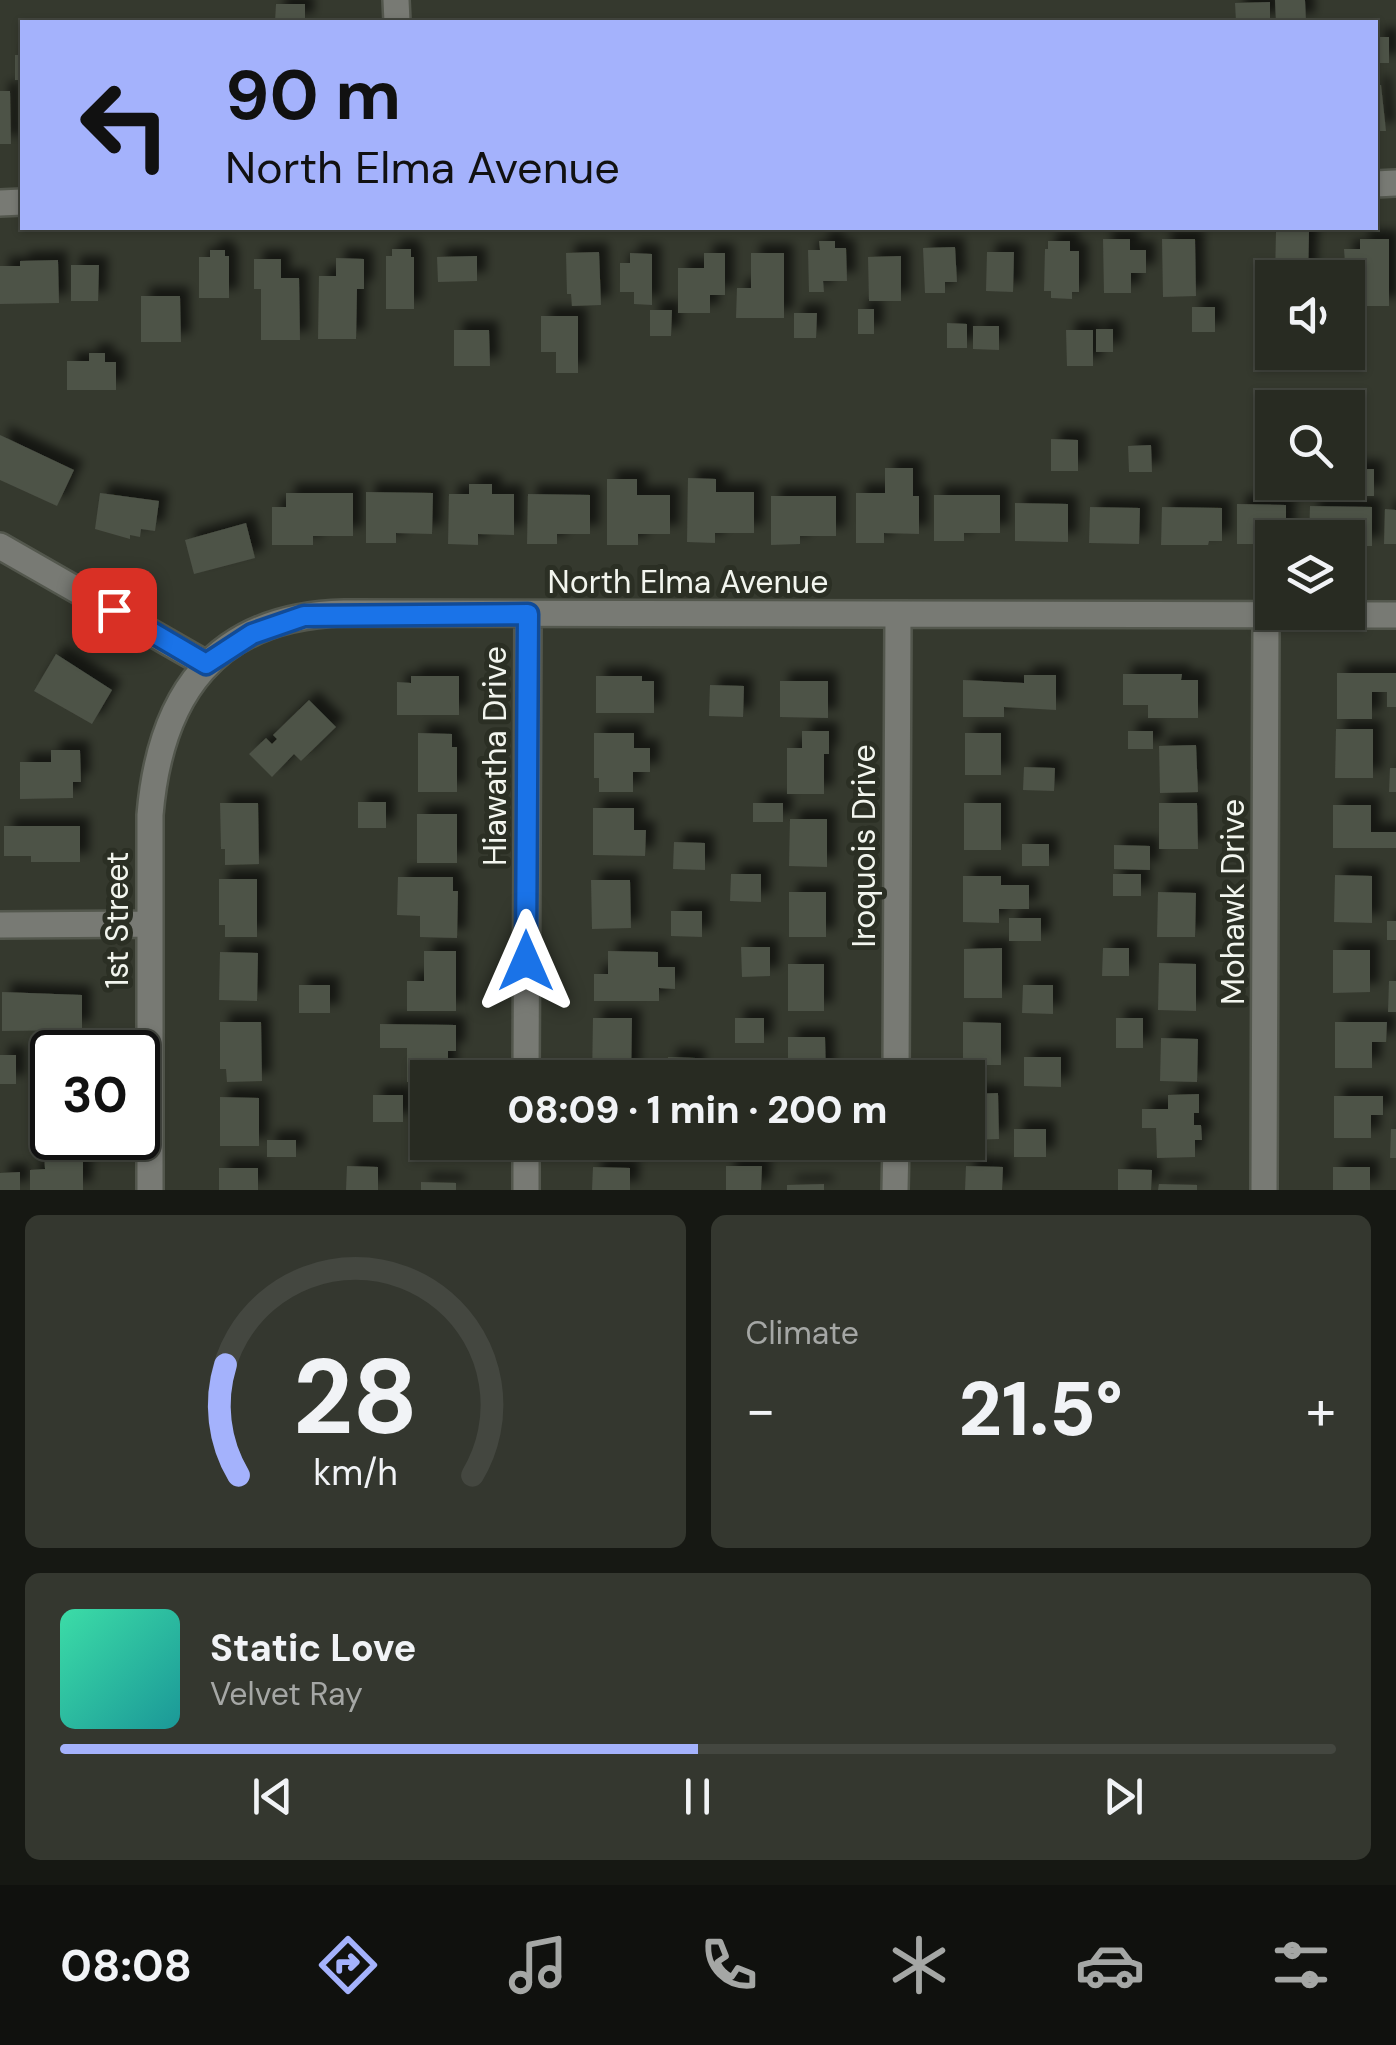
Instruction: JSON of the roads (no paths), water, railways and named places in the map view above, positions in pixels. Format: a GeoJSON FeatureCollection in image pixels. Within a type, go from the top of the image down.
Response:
{"type":"FeatureCollection","features":[{"type":"Feature","properties":{"kind":"street"},"geometry":{"type":"LineString","coordinates":[[10,551],[206,664]]}},
{"type":"Feature","properties":{"kind":"street","name":"Hiawatha Drive"},"geometry":{"type":"LineString","coordinates":[[526,1060],[528,614]]}},
{"type":"Feature","properties":{"kind":"street","name":"Iroquois Drive"},"geometry":{"type":"LineString","coordinates":[[896,1060],[898,615]]}},
{"type":"Feature","properties":{"kind":"street","name":"North Elma Avenue"},"geometry":{"type":"LineString","coordinates":[[206,664],[252,634],[304,616],[1255,615]]}},
{"type":"Feature","properties":{"kind":"street","name":"North Elma Avenue"},"geometry":{"type":"LineString","coordinates":[[1365,615],[1396,615]]}},
{"type":"Feature","properties":{"kind":"street","name":"Mohawk Drive"},"geometry":{"type":"LineString","coordinates":[[1264,1190],[1266,630]]}},
{"type":"Feature","properties":{"kind":"street","name":"1st Street"},"geometry":{"type":"LineString","coordinates":[[150,1190],[154,773],[174,715],[206,664]]}},
{"type":"Feature","properties":{"kind":"street"},"geometry":{"type":"LineString","coordinates":[[0,925],[150,924]]}},
{"type":"Feature","properties":{"kind":"street"},"geometry":{"type":"LineString","coordinates":[[526,1160],[526,1190]]}},
{"type":"Feature","properties":{"kind":"street"},"geometry":{"type":"LineString","coordinates":[[895,1190],[896,1160]]}}]}
